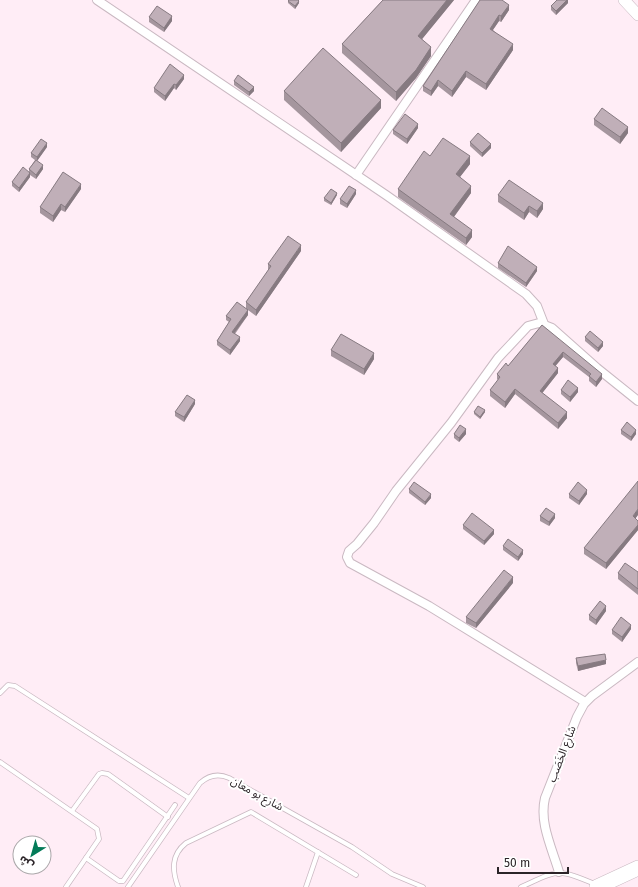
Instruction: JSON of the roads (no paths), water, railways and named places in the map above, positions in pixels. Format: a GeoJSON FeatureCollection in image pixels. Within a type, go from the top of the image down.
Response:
{"type":"FeatureCollection","features":[{"type":"Feature","properties":{"kind":"highway"},"geometry":{"type":"LineString","coordinates":[[598,886],[638,868]]}},
{"type":"Feature","properties":{"kind":"main road"},"geometry":{"type":"LineString","coordinates":[[624,0],[638,15]]}},
{"type":"Feature","properties":{"kind":"street"},"geometry":{"type":"LineString","coordinates":[[97,0],[356,175],[526,294],[537,306],[544,324]]}},
{"type":"Feature","properties":{"kind":"street"},"geometry":{"type":"LineString","coordinates":[[356,175],[476,0]]}},
{"type":"Feature","properties":{"kind":"street"},"geometry":{"type":"LineString","coordinates":[[586,702],[429,606],[350,563],[347,557],[349,551],[357,544],[374,523],[396,491],[451,423],[498,358],[524,329],[534,324],[544,324],[552,328],[597,368],[638,401]]}},
{"type":"Feature","properties":{"kind":"street","name":"شارع الخَصَب"},"geometry":{"type":"LineString","coordinates":[[559,872],[544,824],[544,804],[577,717],[586,702],[638,662]]}},
{"type":"Feature","properties":{"kind":"lane"},"geometry":{"type":"LineString","coordinates":[[0,693],[8,685],[15,686],[189,798]]}},
{"type":"Feature","properties":{"kind":"lane"},"geometry":{"type":"LineString","coordinates":[[0,762],[94,826],[99,834],[99,839],[66,887]]}},
{"type":"Feature","properties":{"kind":"lane"},"geometry":{"type":"LineString","coordinates":[[72,811],[99,774],[105,773],[168,817]]}},
{"type":"Feature","properties":{"kind":"lane","name":"شارع بو معان"},"geometry":{"type":"LineString","coordinates":[[128,887],[189,798],[205,778],[214,775],[224,776],[352,847],[392,874],[423,887]]}},
{"type":"Feature","properties":{"kind":"lane"},"geometry":{"type":"LineString","coordinates":[[86,858],[119,881],[123,881],[175,806]]}},
{"type":"Feature","properties":{"kind":"lane"},"geometry":{"type":"LineString","coordinates":[[178,887],[172,868],[174,859],[181,847],[248,813],[256,814],[356,875]]}},
{"type":"Feature","properties":{"kind":"lane"},"geometry":{"type":"LineString","coordinates":[[306,887],[318,852]]}},
{"type":"Feature","properties":{"kind":"lane"},"geometry":{"type":"LineString","coordinates":[[520,887],[559,872],[566,872],[598,886]]}}]}
